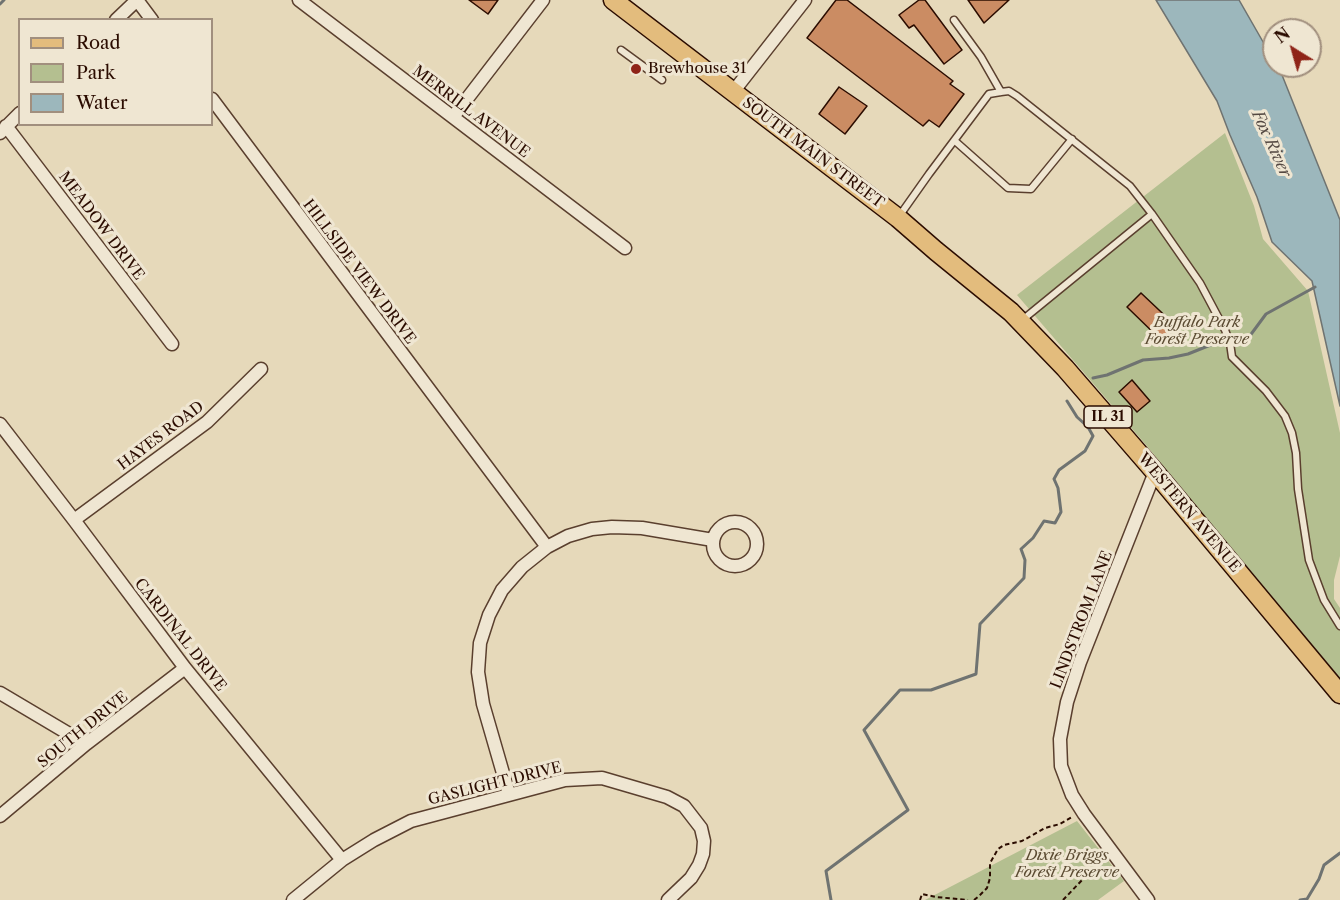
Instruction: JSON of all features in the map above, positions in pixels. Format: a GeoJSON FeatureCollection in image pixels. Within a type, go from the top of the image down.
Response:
{"type":"FeatureCollection","features":[{"type":"Feature","properties":{"kind":"main road","name":"SOUTH MAIN STREET"},"geometry":{"type":"LineString","coordinates":[[614,0],[898,218]]}},
{"type":"Feature","properties":{"kind":"main road","name":"WESTERN AVENUE"},"geometry":{"type":"LineString","coordinates":[[898,218],[1011,312],[1065,368],[1340,694]]}},
{"type":"Feature","properties":{"kind":"street"},"geometry":{"type":"LineString","coordinates":[[118,18],[137,0],[150,18]]}},
{"type":"Feature","properties":{"kind":"street","name":"MERRILL AVENUE"},"geometry":{"type":"LineString","coordinates":[[299,0],[625,248]]}},
{"type":"Feature","properties":{"kind":"street"},"geometry":{"type":"LineString","coordinates":[[453,117],[543,0]]}},
{"type":"Feature","properties":{"kind":"street"},"geometry":{"type":"LineString","coordinates":[[733,92],[805,0]]}},
{"type":"Feature","properties":{"kind":"street","name":"HILLSIDE VIEW DRIVE"},"geometry":{"type":"LineString","coordinates":[[213,100],[547,547]]}},
{"type":"Feature","properties":{"kind":"street"},"geometry":{"type":"LineString","coordinates":[[3,129],[18,115]]}},
{"type":"Feature","properties":{"kind":"street","name":"MEADOW DRIVE"},"geometry":{"type":"LineString","coordinates":[[3,129],[172,344]]}},
{"type":"Feature","properties":{"kind":"street","name":"HAYES ROAD"},"geometry":{"type":"LineString","coordinates":[[74,520],[207,422],[261,369]]}},
{"type":"Feature","properties":{"kind":"street","name":"CARDINAL DRIVE"},"geometry":{"type":"LineString","coordinates":[[0,424],[185,668],[342,860]]}},
{"type":"Feature","properties":{"kind":"street","name":"LINDSTROM LANE"},"geometry":{"type":"LineString","coordinates":[[1148,900],[1072,795],[1061,766],[1060,738],[1067,702],[1080,662],[1155,472]]}},
{"type":"Feature","properties":{"kind":"street"},"geometry":{"type":"LineString","coordinates":[[509,794],[483,704],[478,672],[480,643],[489,615],[502,590],[522,567],[547,547],[568,536],[592,529],[642,528],[713,540]]}},
{"type":"Feature","properties":{"kind":"street","name":"SOUTH DRIVE"},"geometry":{"type":"LineString","coordinates":[[0,816],[86,744],[185,668]]}},
{"type":"Feature","properties":{"kind":"street"},"geometry":{"type":"LineString","coordinates":[[0,693],[86,744]]}},
{"type":"Feature","properties":{"kind":"street","name":"GASLIGHT DRIVE"},"geometry":{"type":"LineString","coordinates":[[293,900],[342,860],[411,821],[565,780],[603,778],[667,797],[684,806],[701,828],[704,841],[699,865],[692,878],[668,900]]}},
{"type":"Feature","properties":{"kind":"lane"},"geometry":{"type":"LineString","coordinates":[[954,20],[981,57],[1001,92]]}},
{"type":"Feature","properties":{"kind":"lane"},"geometry":{"type":"LineString","coordinates":[[621,50],[662,80]]}},
{"type":"Feature","properties":{"kind":"lane"},"geometry":{"type":"LineString","coordinates":[[898,218],[989,94],[1009,91],[1135,190],[1200,283],[1225,330],[1232,357],[1266,391],[1285,416],[1292,433],[1296,453],[1298,489],[1309,560],[1324,600],[1340,626]]}},
{"type":"Feature","properties":{"kind":"lane"},"geometry":{"type":"LineString","coordinates":[[955,141],[1008,188],[1031,189],[1072,139]]}},
{"type":"Feature","properties":{"kind":"lane"},"geometry":{"type":"LineString","coordinates":[[1020,321],[1152,214]]}},
{"type":"Feature","properties":{"kind":"path"},"geometry":{"type":"LineString","coordinates":[[974,900],[987,888],[990,863],[998,849],[1004,845],[1022,841],[1082,811]]}},
{"type":"Feature","properties":{"kind":"path"},"geometry":{"type":"LineString","coordinates":[[1063,900],[1093,871],[1113,869]]}},
{"type":"Feature","properties":{"kind":"path"},"geometry":{"type":"LineString","coordinates":[[920,900],[922,894],[968,900]]}},
{"type":"Feature","properties":{"kind":"green space","name":"Buffalo Park Forest Preserve"},"geometry":{"type":"Polygon","coordinates":[[[1225,133],[1254,206],[1263,239],[1308,291],[1340,433],[1340,556],[1334,580],[1334,599],[1340,608],[1340,678],[1146,445],[1017,295],[1225,133]]]}},
{"type":"Feature","properties":{"kind":"green space","name":"Dixie Briggs Forest Preserve"},"geometry":{"type":"Polygon","coordinates":[[[1077,821],[1124,881],[1098,900],[925,900],[1077,821]]]}},
{"type":"Feature","properties":{"kind":"water","name":"Fox River"},"geometry":{"type":"Polygon","coordinates":[[[1156,0],[1239,0],[1262,40],[1262,78],[1283,78],[1340,220],[1340,406],[1312,281],[1272,242],[1257,197],[1217,101],[1156,0]]]}},
{"type":"Feature","properties":{"kind":"building"},"geometry":{"type":"Polygon","coordinates":[[[469,0],[498,0],[488,14],[469,0]]]}},
{"type":"Feature","properties":{"kind":"building"},"geometry":{"type":"Polygon","coordinates":[[[836,0],[847,0],[953,81],[950,84],[964,94],[939,127],[929,120],[923,126],[807,38],[836,0]]]}},
{"type":"Feature","properties":{"kind":"building"},"geometry":{"type":"Polygon","coordinates":[[[919,0],[925,0],[962,50],[944,64],[914,25],[909,28],[899,15],[919,0]]]}},
{"type":"Feature","properties":{"kind":"building"},"geometry":{"type":"Polygon","coordinates":[[[968,0],[1009,0],[984,23],[968,0]]]}},
{"type":"Feature","properties":{"kind":"building"},"geometry":{"type":"Polygon","coordinates":[[[839,87],[867,106],[845,134],[819,114],[839,87]]]}},
{"type":"Feature","properties":{"kind":"building"},"geometry":{"type":"Polygon","coordinates":[[[1141,293],[1177,327],[1162,341],[1127,307],[1141,293]]]}},
{"type":"Feature","properties":{"kind":"building"},"geometry":{"type":"Polygon","coordinates":[[[1132,380],[1150,401],[1137,412],[1119,392],[1132,380]]]}},
{"type":"Feature","properties":{"kind":"waterway"},"geometry":{"type":"LineString","coordinates":[[0,4],[4,0]]}},
{"type":"Feature","properties":{"kind":"waterway"},"geometry":{"type":"LineString","coordinates":[[1249,337],[1266,314],[1315,287]]}},
{"type":"Feature","properties":{"kind":"waterway"},"geometry":{"type":"LineString","coordinates":[[1093,378],[1107,375],[1143,360],[1188,354],[1218,342]]}},
{"type":"Feature","properties":{"kind":"waterway"},"geometry":{"type":"LineString","coordinates":[[831,900],[826,871],[908,810],[864,730],[900,690],[931,690],[976,674],[980,624],[1024,578],[1025,560],[1021,549],[1033,538],[1044,521],[1055,523],[1061,512],[1058,488],[1054,479],[1059,470],[1085,451],[1093,436],[1067,401]]}},
{"type":"Feature","properties":{"kind":"waterway"},"geometry":{"type":"LineString","coordinates":[[1300,900],[1307,899],[1324,865],[1340,853]]}},
{"type":"Feature","properties":{"kind":"place","name":"Brewhouse 31"},"geometry":{"type":"Point","coordinates":[636,69]}}]}
